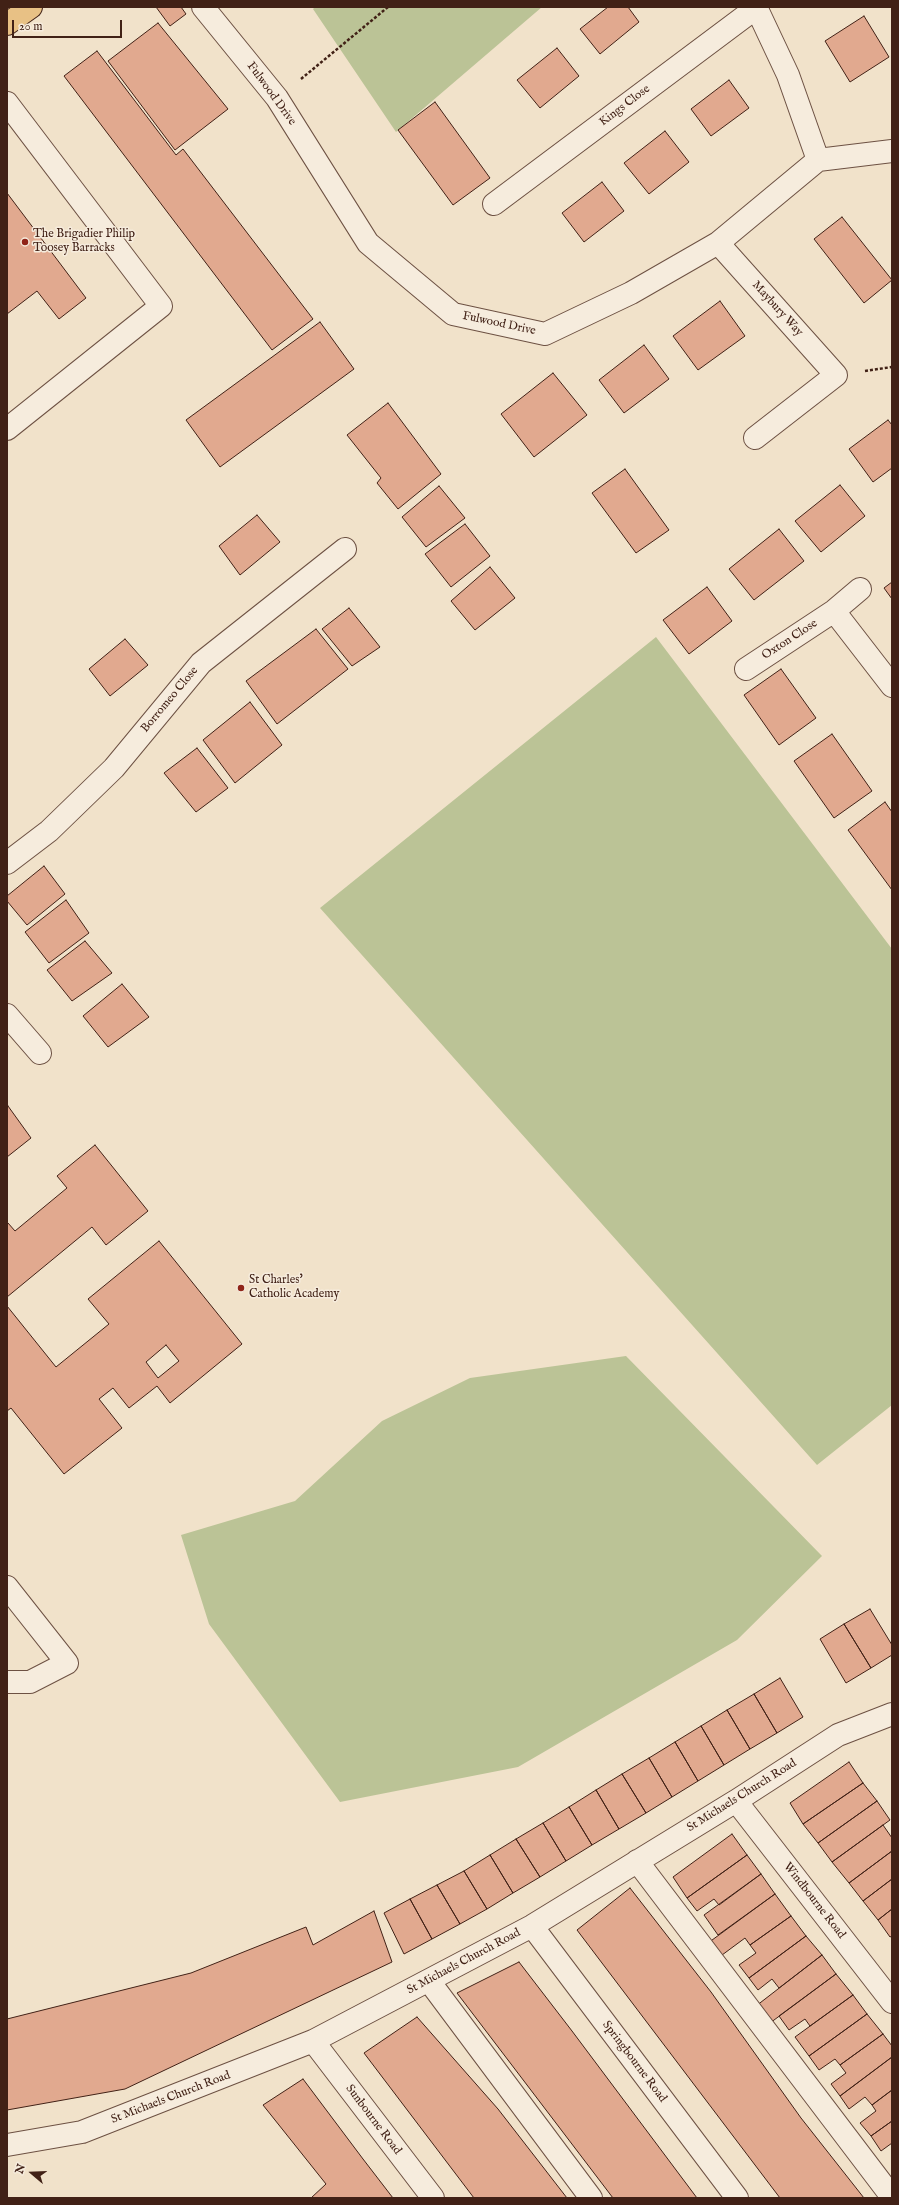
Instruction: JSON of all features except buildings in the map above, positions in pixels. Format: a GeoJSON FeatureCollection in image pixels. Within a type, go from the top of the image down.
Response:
{"type":"FeatureCollection","features":[{"type":"Feature","properties":{"kind":"highway"},"geometry":{"type":"LineString","coordinates":[[7,24],[30,7]]}},
{"type":"Feature","properties":{"kind":"street","name":"Fulwood Drive"},"geometry":{"type":"LineString","coordinates":[[203,7],[277,98],[368,243],[453,314],[545,334],[631,293],[718,243],[818,160]]}},
{"type":"Feature","properties":{"kind":"street","name":"Kings Close"},"geometry":{"type":"LineString","coordinates":[[494,204],[756,7],[788,75],[818,160]]}},
{"type":"Feature","properties":{"kind":"street"},"geometry":{"type":"LineString","coordinates":[[7,103],[161,306],[7,430]]}},
{"type":"Feature","properties":{"kind":"street"},"geometry":{"type":"LineString","coordinates":[[818,160],[892,151]]}},
{"type":"Feature","properties":{"kind":"street","name":"Maybury Way"},"geometry":{"type":"LineString","coordinates":[[718,243],[836,375],[755,438]]}},
{"type":"Feature","properties":{"kind":"street","name":"Borromeo Close"},"geometry":{"type":"LineString","coordinates":[[7,863],[49,831],[114,768],[201,663],[345,549]]}},
{"type":"Feature","properties":{"kind":"street","name":"Oxton Close"},"geometry":{"type":"LineString","coordinates":[[746,669],[834,611],[860,589]]}},
{"type":"Feature","properties":{"kind":"street"},"geometry":{"type":"LineString","coordinates":[[834,611],[892,686]]}},
{"type":"Feature","properties":{"kind":"street"},"geometry":{"type":"LineString","coordinates":[[7,1015],[40,1053]]}},
{"type":"Feature","properties":{"kind":"street"},"geometry":{"type":"LineString","coordinates":[[7,1587],[66,1663],[30,1682],[7,1682]]}},
{"type":"Feature","properties":{"kind":"street","name":"St Michaels Church Road"},"geometry":{"type":"LineString","coordinates":[[7,2145],[82,2132],[313,2041],[532,1926],[736,1801],[838,1735],[892,1714]]}},
{"type":"Feature","properties":{"kind":"street","name":"Windbourne Road"},"geometry":{"type":"LineString","coordinates":[[736,1801],[892,2002]]}},
{"type":"Feature","properties":{"kind":"street"},"geometry":{"type":"LineString","coordinates":[[637,1861],[892,2198]]}},
{"type":"Feature","properties":{"kind":"street","name":"Springbourne Road"},"geometry":{"type":"LineString","coordinates":[[532,1926],[737,2198]]}},
{"type":"Feature","properties":{"kind":"street"},"geometry":{"type":"LineString","coordinates":[[428,1981],[591,2198]]}},
{"type":"Feature","properties":{"kind":"street","name":"Sunbourne Road"},"geometry":{"type":"LineString","coordinates":[[313,2041],[433,2198]]}},
{"type":"Feature","properties":{"kind":"path"},"geometry":{"type":"LineString","coordinates":[[277,98],[388,7]]}},
{"type":"Feature","properties":{"kind":"green space"},"geometry":{"type":"Polygon","coordinates":[[[315,7],[542,7],[396,132],[313,9],[315,7]]]}},
{"type":"Feature","properties":{"kind":"green space"},"geometry":{"type":"Polygon","coordinates":[[[656,637],[892,949],[892,1405],[817,1465],[320,908],[656,637]]]}},
{"type":"Feature","properties":{"kind":"green space"},"geometry":{"type":"Polygon","coordinates":[[[626,1356],[822,1556],[737,1640],[518,1767],[340,1802],[209,1624],[181,1535],[295,1501],[382,1421],[470,1378],[626,1356]]]}},
{"type":"Feature","properties":{"kind":"place","name":"The Brigadier Philip Toosey Barracks"},"geometry":{"type":"Point","coordinates":[25,242]}},
{"type":"Feature","properties":{"kind":"place","name":"St Charles' Catholic Academy"},"geometry":{"type":"Point","coordinates":[241,1288]}}]}
